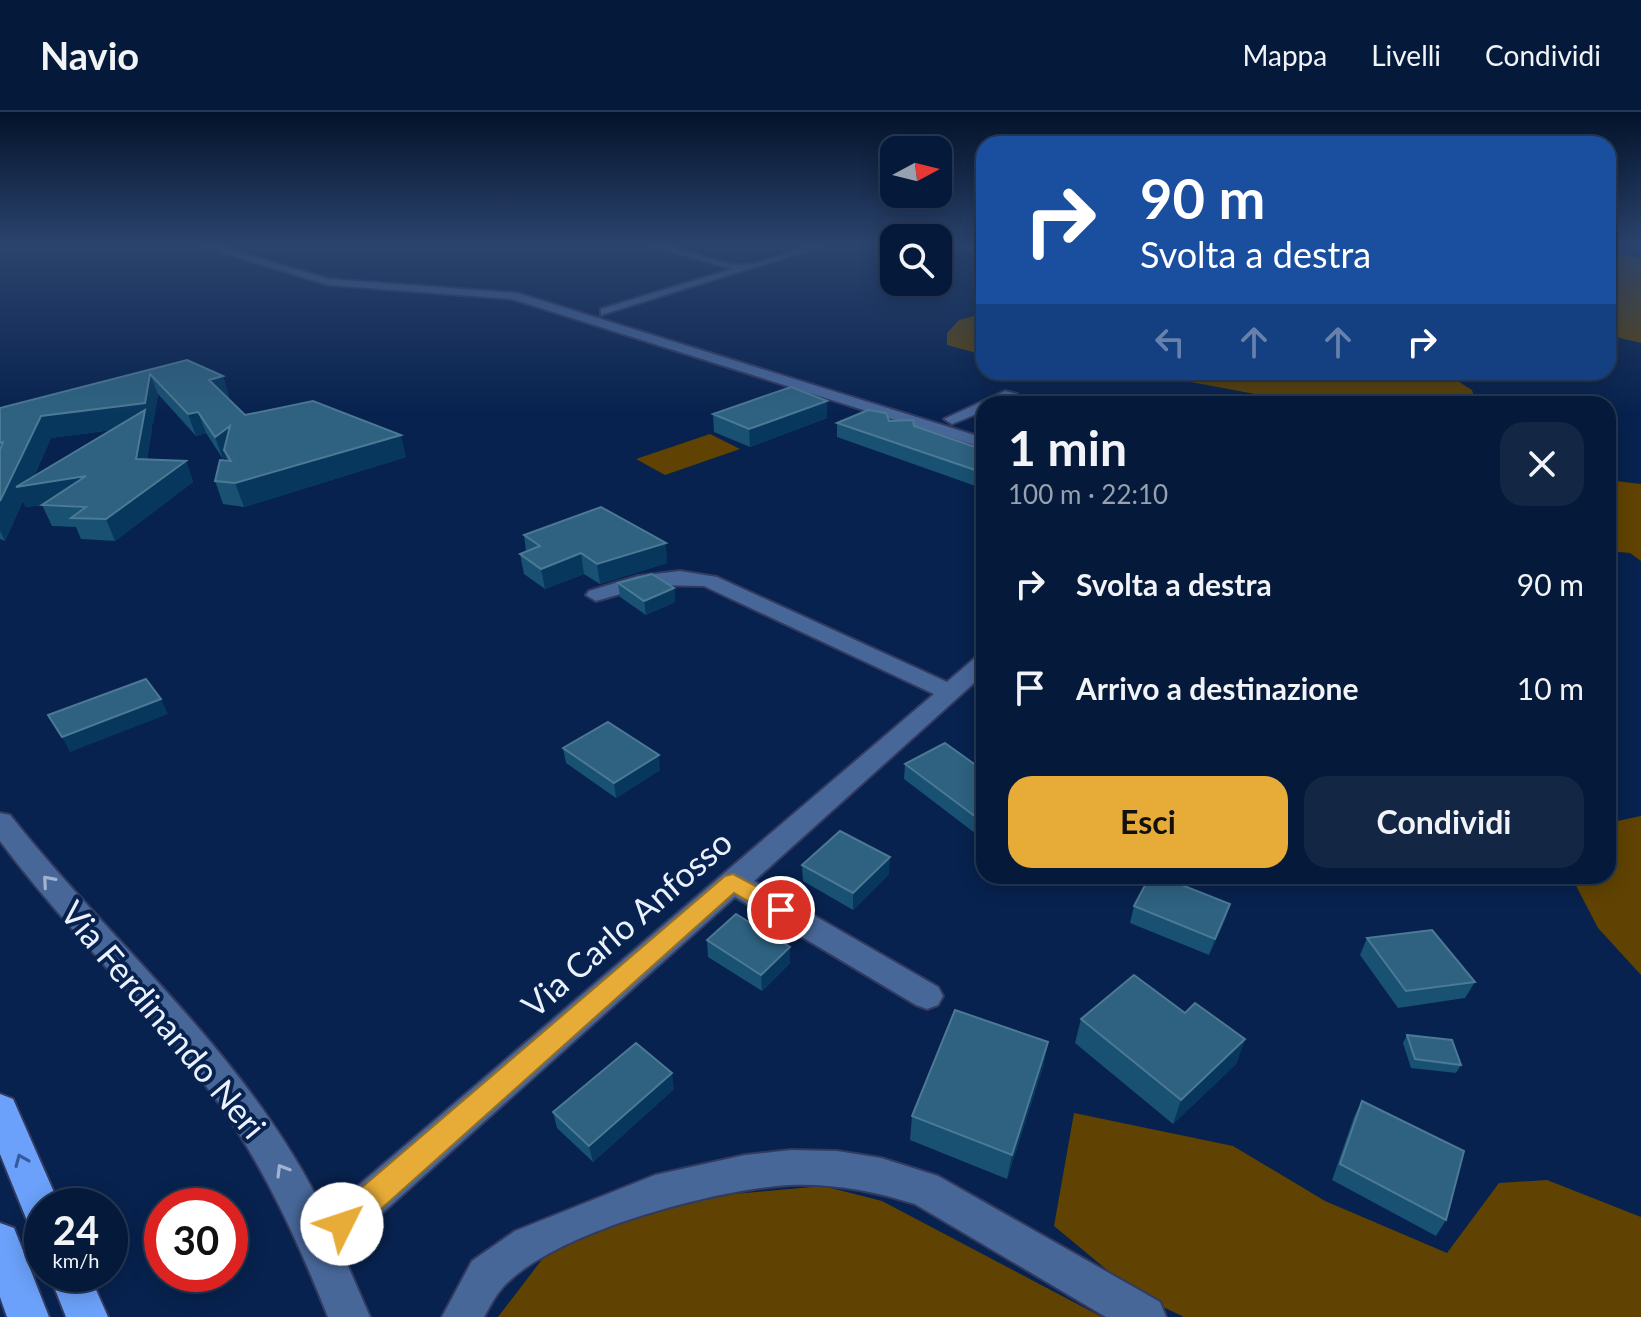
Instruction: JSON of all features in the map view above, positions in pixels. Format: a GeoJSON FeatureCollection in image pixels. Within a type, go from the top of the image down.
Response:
{"type":"FeatureCollection","features":[{"type":"Feature","properties":{"kind":"highway"},"geometry":{"type":"LineString","coordinates":[[0,1110],[33,1188]]}},
{"type":"Feature","properties":{"kind":"highway"},"geometry":{"type":"LineString","coordinates":[[0,1242],[28,1317]]}},
{"type":"Feature","properties":{"kind":"highway"},"geometry":{"type":"LineString","coordinates":[[77,1292],[87,1317]]}},
{"type":"Feature","properties":{"kind":"street"},"geometry":{"type":"LineString","coordinates":[[532,302],[976,440]]}},
{"type":"Feature","properties":{"kind":"street"},"geometry":{"type":"LineString","coordinates":[[571,302],[976,426]]}},
{"type":"Feature","properties":{"kind":"street"},"geometry":{"type":"LineString","coordinates":[[605,312],[636,302]]}},
{"type":"Feature","properties":{"kind":"street"},"geometry":{"type":"LineString","coordinates":[[719,360],[737,353]]}},
{"type":"Feature","properties":{"kind":"street"},"geometry":{"type":"LineString","coordinates":[[1006,396],[1010,394]]}},
{"type":"Feature","properties":{"kind":"street"},"geometry":{"type":"LineString","coordinates":[[952,419],[976,409]]}},
{"type":"Feature","properties":{"kind":"street"},"geometry":{"type":"LineString","coordinates":[[596,595],[659,577],[710,581],[949,692]]}},
{"type":"Feature","properties":{"kind":"street","name":"Via Carlo Anfosso"},"geometry":{"type":"LineString","coordinates":[[319,1244],[976,669]]}},
{"type":"Feature","properties":{"kind":"street","name":"Via Ferdinando Neri"},"geometry":{"type":"LineString","coordinates":[[0,822],[230,1093],[282,1169],[319,1244],[349,1317]]}},
{"type":"Feature","properties":{"kind":"street"},"geometry":{"type":"LineString","coordinates":[[733,882],[927,996]]}},
{"type":"Feature","properties":{"kind":"street"},"geometry":{"type":"LineString","coordinates":[[463,1317],[482,1281],[503,1261],[524,1247],[609,1208],[716,1177],[849,1169],[897,1178],[925,1189],[1145,1317]]}},
{"type":"Feature","properties":{"kind":"shaded area"},"geometry":{"type":"Polygon","coordinates":[[[1616,302],[1641,302],[1641,343],[1616,337],[1616,302]]]}},
{"type":"Feature","properties":{"kind":"shaded area"},"geometry":{"type":"Polygon","coordinates":[[[976,315],[976,353],[947,345],[947,333],[959,320],[976,315]]]}},
{"type":"Feature","properties":{"kind":"shaded area"},"geometry":{"type":"Polygon","coordinates":[[[1180,380],[1456,380],[1472,390],[1474,396],[1265,396],[1180,380]]]}},
{"type":"Feature","properties":{"kind":"shaded area"},"geometry":{"type":"Polygon","coordinates":[[[710,434],[740,449],[665,475],[636,459],[710,434]]]}},
{"type":"Feature","properties":{"kind":"shaded area"},"geometry":{"type":"Polygon","coordinates":[[[1616,481],[1641,484],[1641,561],[1630,553],[1616,552],[1616,481]]]}},
{"type":"Feature","properties":{"kind":"shaded area"},"geometry":{"type":"Polygon","coordinates":[[[1641,816],[1641,975],[1598,928],[1575,884],[1616,884],[1616,821],[1641,816]]]}},
{"type":"Feature","properties":{"kind":"shaded area"},"geometry":{"type":"Polygon","coordinates":[[[1074,1113],[1233,1146],[1325,1201],[1447,1253],[1499,1183],[1547,1180],[1641,1217],[1641,1317],[1184,1317],[1136,1294],[1054,1226],[1074,1113]]]}},
{"type":"Feature","properties":{"kind":"shaded area"},"geometry":{"type":"Polygon","coordinates":[[[823,1186],[882,1201],[1102,1317],[498,1317],[550,1249],[669,1200],[823,1186]]]}},
{"type":"Feature","properties":{"kind":"building"},"geometry":{"type":"Polygon","coordinates":[[[187,360],[223,376],[209,380],[245,415],[313,401],[401,435],[235,483],[215,481],[220,460],[231,461],[224,450],[230,426],[215,437],[198,412],[188,414],[150,374],[145,403],[41,416],[0,501],[0,450],[3,442],[0,443],[0,408],[187,360]]]}},
{"type":"Feature","properties":{"kind":"building"},"geometry":{"type":"Polygon","coordinates":[[[791,387],[827,401],[749,429],[713,414],[791,387]]]}},
{"type":"Feature","properties":{"kind":"building"},"geometry":{"type":"Polygon","coordinates":[[[145,410],[136,459],[186,461],[106,519],[71,518],[86,507],[42,505],[86,476],[16,487],[145,410]]]}},
{"type":"Feature","properties":{"kind":"building"},"geometry":{"type":"Polygon","coordinates":[[[868,410],[886,413],[889,421],[913,420],[914,426],[976,447],[976,470],[837,423],[868,410]]]}},
{"type":"Feature","properties":{"kind":"building"},"geometry":{"type":"Polygon","coordinates":[[[601,507],[666,543],[597,564],[581,553],[541,569],[520,554],[540,546],[524,535],[601,507]]]}},
{"type":"Feature","properties":{"kind":"building"},"geometry":{"type":"Polygon","coordinates":[[[652,574],[674,588],[644,601],[618,583],[652,574]]]}},
{"type":"Feature","properties":{"kind":"building"},"geometry":{"type":"Polygon","coordinates":[[[146,679],[161,699],[62,737],[48,715],[146,679]]]}},
{"type":"Feature","properties":{"kind":"building"},"geometry":{"type":"Polygon","coordinates":[[[608,722],[659,755],[614,783],[563,748],[608,722]]]}},
{"type":"Feature","properties":{"kind":"building"},"geometry":{"type":"Polygon","coordinates":[[[945,743],[976,765],[976,817],[905,764],[945,743]]]}},
{"type":"Feature","properties":{"kind":"building"},"geometry":{"type":"Polygon","coordinates":[[[840,831],[890,857],[853,893],[802,865],[840,831]]]}},
{"type":"Feature","properties":{"kind":"building"},"geometry":{"type":"Polygon","coordinates":[[[1146,884],[1179,884],[1230,904],[1215,939],[1134,906],[1146,884]]]}},
{"type":"Feature","properties":{"kind":"building"},"geometry":{"type":"Polygon","coordinates":[[[736,914],[790,947],[761,975],[707,940],[736,914]]]}},
{"type":"Feature","properties":{"kind":"building"},"geometry":{"type":"Polygon","coordinates":[[[1432,930],[1475,982],[1406,991],[1367,938],[1432,930]]]}},
{"type":"Feature","properties":{"kind":"building"},"geometry":{"type":"Polygon","coordinates":[[[1134,975],[1185,1013],[1195,1003],[1245,1039],[1181,1100],[1081,1019],[1134,975]]]}},
{"type":"Feature","properties":{"kind":"building"},"geometry":{"type":"Polygon","coordinates":[[[955,1010],[1048,1042],[1012,1155],[912,1116],[955,1010]]]}},
{"type":"Feature","properties":{"kind":"building"},"geometry":{"type":"Polygon","coordinates":[[[1407,1035],[1452,1040],[1461,1065],[1415,1059],[1407,1035]]]}},
{"type":"Feature","properties":{"kind":"building"},"geometry":{"type":"Polygon","coordinates":[[[636,1043],[672,1073],[589,1146],[553,1112],[636,1043]]]}},
{"type":"Feature","properties":{"kind":"building"},"geometry":{"type":"Polygon","coordinates":[[[1362,1101],[1464,1151],[1446,1220],[1340,1164],[1362,1101]]]}},
{"type":"Feature","properties":{"kind":"route"},"geometry":{"type":"LineString","coordinates":[[342,1224],[733,882],[781,910]]}}]}
